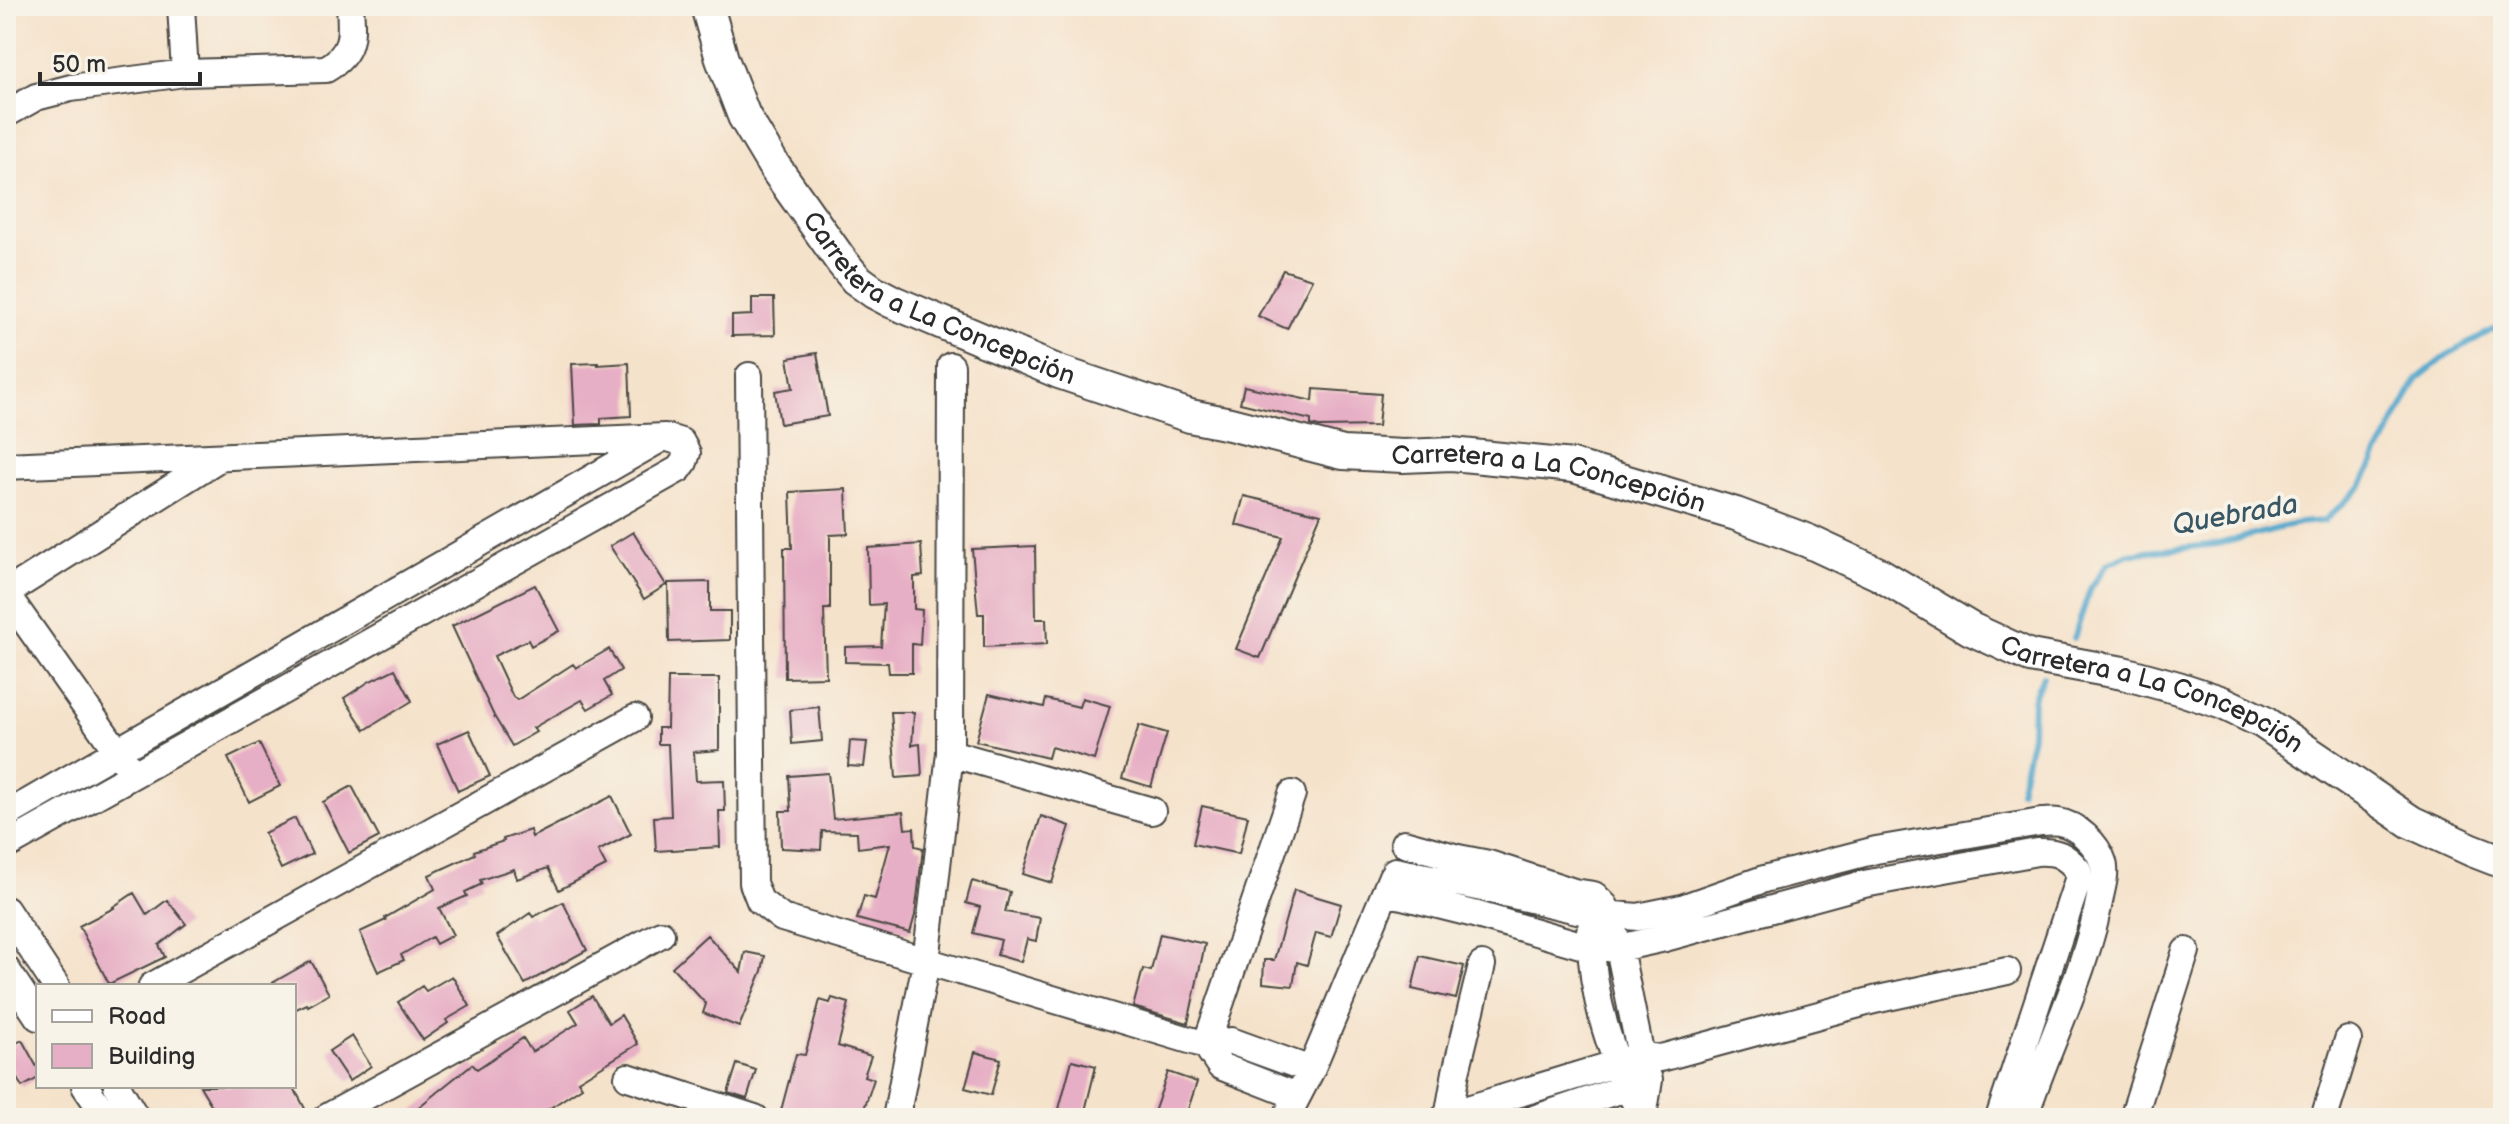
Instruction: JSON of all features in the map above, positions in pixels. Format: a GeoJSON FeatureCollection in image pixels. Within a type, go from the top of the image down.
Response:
{"type":"FeatureCollection","features":[{"type":"Feature","properties":{"kind":"main road","name":"Carretera a La Concepción"},"geometry":{"type":"LineString","coordinates":[[707,6],[722,59],[744,116],[774,166],[856,279],[893,302],[1059,372],[1190,416],[1343,453],[1403,456],[1452,454],[1573,466],[1736,514],[1808,541],[1879,574],[1971,629],[2030,656],[2123,673],[2223,703],[2263,722],[2411,822],[2503,862]]}},
{"type":"Feature","properties":{"kind":"street"},"geometry":{"type":"LineString","coordinates":[[181,6],[185,73]]}},
{"type":"Feature","properties":{"kind":"street"},"geometry":{"type":"LineString","coordinates":[[6,114],[36,97],[71,88],[185,73],[326,69],[338,62],[350,41],[350,6]]}},
{"type":"Feature","properties":{"kind":"street"},"geometry":{"type":"LineString","coordinates":[[896,1118],[926,962],[950,753],[951,366]]}},
{"type":"Feature","properties":{"kind":"street"},"geometry":{"type":"LineString","coordinates":[[749,376],[753,883],[760,901],[782,918],[1206,1045],[1231,1041],[1311,1070]]}},
{"type":"Feature","properties":{"kind":"street"},"geometry":{"type":"LineString","coordinates":[[6,815],[665,437]]}},
{"type":"Feature","properties":{"kind":"street"},"geometry":{"type":"LineString","coordinates":[[6,466],[665,437],[681,442],[687,453],[679,469],[6,846]]}},
{"type":"Feature","properties":{"kind":"street"},"geometry":{"type":"LineString","coordinates":[[133,775],[6,594],[222,456]]}},
{"type":"Feature","properties":{"kind":"street"},"geometry":{"type":"LineString","coordinates":[[156,984],[635,718]]}},
{"type":"Feature","properties":{"kind":"street"},"geometry":{"type":"LineString","coordinates":[[950,753],[1152,811]]}},
{"type":"Feature","properties":{"kind":"street"},"geometry":{"type":"LineString","coordinates":[[1206,1045],[1292,794]]}},
{"type":"Feature","properties":{"kind":"street"},"geometry":{"type":"LineString","coordinates":[[1206,1045],[1220,1066],[1292,1107],[1311,1070],[1406,839],[1458,858],[1486,876],[1638,917],[1682,908],[1764,879],[1876,850],[2041,822],[2061,822],[2082,833],[2094,847],[2104,863],[2104,878],[2079,977],[2024,1118]]}},
{"type":"Feature","properties":{"kind":"street"},"geometry":{"type":"LineString","coordinates":[[1390,881],[1474,914],[1591,948],[1619,948],[1864,884],[2052,851],[2066,857],[2078,870],[2078,880],[1999,1118]]}},
{"type":"Feature","properties":{"kind":"street"},"geometry":{"type":"LineString","coordinates":[[1390,881],[1486,876]]}},
{"type":"Feature","properties":{"kind":"street"},"geometry":{"type":"LineString","coordinates":[[1474,914],[1486,876]]}},
{"type":"Feature","properties":{"kind":"street"},"geometry":{"type":"LineString","coordinates":[[1598,908],[1619,948],[1639,1069],[1643,1118]]}},
{"type":"Feature","properties":{"kind":"street"},"geometry":{"type":"LineString","coordinates":[[1598,908],[1591,948],[1603,1029],[1639,1069]]}},
{"type":"Feature","properties":{"kind":"street"},"geometry":{"type":"LineString","coordinates":[[6,910],[55,984]]}},
{"type":"Feature","properties":{"kind":"street"},"geometry":{"type":"LineString","coordinates":[[326,1118],[661,934]]}},
{"type":"Feature","properties":{"kind":"street"},"geometry":{"type":"LineString","coordinates":[[2133,1118],[2186,951]]}},
{"type":"Feature","properties":{"kind":"street"},"geometry":{"type":"LineString","coordinates":[[1482,965],[1447,1117],[1639,1069],[1874,1000],[2007,971]]}},
{"type":"Feature","properties":{"kind":"street"},"geometry":{"type":"LineString","coordinates":[[6,969],[36,1014]]}},
{"type":"Feature","properties":{"kind":"street"},"geometry":{"type":"LineString","coordinates":[[2324,1118],[2348,1040]]}},
{"type":"Feature","properties":{"kind":"street"},"geometry":{"type":"LineString","coordinates":[[1536,1118],[1639,1069]]}},
{"type":"Feature","properties":{"kind":"street"},"geometry":{"type":"LineString","coordinates":[[628,1077],[755,1118]]}},
{"type":"Feature","properties":{"kind":"street"},"geometry":{"type":"LineString","coordinates":[[86,1088],[107,1118]]}},
{"type":"Feature","properties":{"kind":"street"},"geometry":{"type":"LineString","coordinates":[[118,1088],[136,1118]]}},
{"type":"Feature","properties":{"kind":"street"},"geometry":{"type":"LineString","coordinates":[[353,1104],[377,1118]]}},
{"type":"Feature","properties":{"kind":"building"},"geometry":{"type":"Polygon","coordinates":[[[1283,270],[1312,279],[1287,329],[1258,316],[1283,270]]]}},
{"type":"Feature","properties":{"kind":"building"},"geometry":{"type":"Polygon","coordinates":[[[752,298],[774,298],[775,335],[732,336],[732,316],[752,315],[752,298]]]}},
{"type":"Feature","properties":{"kind":"building"},"geometry":{"type":"Polygon","coordinates":[[[817,353],[828,416],[780,424],[775,391],[793,388],[788,358],[817,353]]]}},
{"type":"Feature","properties":{"kind":"building"},"geometry":{"type":"Polygon","coordinates":[[[629,363],[631,416],[601,418],[601,424],[575,425],[572,364],[629,363]]]}},
{"type":"Feature","properties":{"kind":"building"},"geometry":{"type":"Polygon","coordinates":[[[1244,386],[1313,401],[1314,389],[1381,394],[1378,426],[1311,425],[1311,420],[1240,403],[1244,386]]]}},
{"type":"Feature","properties":{"kind":"building"},"geometry":{"type":"Polygon","coordinates":[[[846,489],[848,534],[830,535],[830,609],[824,609],[826,677],[785,678],[784,548],[792,548],[790,492],[846,489]]]}},
{"type":"Feature","properties":{"kind":"building"},"geometry":{"type":"Polygon","coordinates":[[[1244,496],[1321,514],[1260,658],[1236,649],[1283,537],[1236,525],[1244,496]]]}},
{"type":"Feature","properties":{"kind":"building"},"geometry":{"type":"Polygon","coordinates":[[[633,532],[666,585],[644,599],[610,546],[633,532]]]}},
{"type":"Feature","properties":{"kind":"building"},"geometry":{"type":"Polygon","coordinates":[[[921,544],[923,576],[914,577],[914,609],[922,610],[920,645],[912,644],[912,673],[889,673],[888,663],[845,662],[845,647],[881,646],[884,604],[869,605],[868,548],[921,544]]]}},
{"type":"Feature","properties":{"kind":"building"},"geometry":{"type":"Polygon","coordinates":[[[1035,546],[1036,619],[1046,619],[1047,644],[984,647],[984,614],[978,614],[972,549],[1035,546]]]}},
{"type":"Feature","properties":{"kind":"building"},"geometry":{"type":"Polygon","coordinates":[[[710,582],[710,611],[730,611],[730,640],[669,642],[668,583],[710,582]]]}},
{"type":"Feature","properties":{"kind":"building"},"geometry":{"type":"Polygon","coordinates":[[[535,585],[559,631],[531,646],[528,640],[494,656],[513,697],[517,700],[573,664],[576,668],[609,649],[621,670],[604,681],[612,695],[588,709],[582,700],[533,728],[536,732],[512,746],[494,716],[452,626],[535,585]]]}},
{"type":"Feature","properties":{"kind":"building"},"geometry":{"type":"Polygon","coordinates":[[[395,669],[412,701],[365,730],[344,698],[395,669]]]}},
{"type":"Feature","properties":{"kind":"building"},"geometry":{"type":"Polygon","coordinates":[[[668,678],[719,678],[719,750],[694,752],[696,781],[724,780],[725,811],[719,811],[720,847],[656,851],[654,817],[671,816],[668,744],[658,744],[658,728],[667,728],[668,678]]]}},
{"type":"Feature","properties":{"kind":"building"},"geometry":{"type":"Polygon","coordinates":[[[989,694],[1044,707],[1046,699],[1079,707],[1082,698],[1110,706],[1094,760],[1051,747],[1048,758],[976,741],[989,694]]]}},
{"type":"Feature","properties":{"kind":"building"},"geometry":{"type":"Polygon","coordinates":[[[819,707],[822,741],[792,744],[790,710],[819,707]]]}},
{"type":"Feature","properties":{"kind":"building"},"geometry":{"type":"Polygon","coordinates":[[[891,712],[914,712],[912,745],[920,744],[922,776],[896,778],[891,712]]]}},
{"type":"Feature","properties":{"kind":"building"},"geometry":{"type":"Polygon","coordinates":[[[1139,725],[1167,733],[1151,787],[1122,778],[1139,725]]]}},
{"type":"Feature","properties":{"kind":"building"},"geometry":{"type":"Polygon","coordinates":[[[469,730],[490,776],[458,791],[437,744],[469,730]]]}},
{"type":"Feature","properties":{"kind":"building"},"geometry":{"type":"Polygon","coordinates":[[[850,741],[867,742],[864,767],[848,766],[850,741]]]}},
{"type":"Feature","properties":{"kind":"building"},"geometry":{"type":"Polygon","coordinates":[[[259,743],[280,786],[249,802],[228,758],[259,743]]]}},
{"type":"Feature","properties":{"kind":"building"},"geometry":{"type":"Polygon","coordinates":[[[828,773],[833,819],[903,812],[905,829],[914,828],[915,846],[923,848],[910,933],[857,919],[864,896],[875,899],[890,844],[858,848],[857,832],[822,831],[821,850],[781,848],[780,811],[791,811],[789,776],[828,773]]]}},
{"type":"Feature","properties":{"kind":"building"},"geometry":{"type":"Polygon","coordinates":[[[352,786],[379,837],[349,853],[323,802],[352,786]]]}},
{"type":"Feature","properties":{"kind":"building"},"geometry":{"type":"Polygon","coordinates":[[[612,796],[631,834],[598,851],[606,866],[559,890],[548,868],[517,879],[514,869],[480,880],[482,884],[465,892],[467,896],[439,908],[453,935],[436,944],[432,937],[401,955],[404,960],[378,972],[360,932],[386,920],[435,889],[429,875],[503,839],[530,830],[532,837],[612,796]]]}},
{"type":"Feature","properties":{"kind":"building"},"geometry":{"type":"Polygon","coordinates":[[[1202,806],[1248,816],[1239,854],[1193,844],[1202,806]]]}},
{"type":"Feature","properties":{"kind":"building"},"geometry":{"type":"Polygon","coordinates":[[[1041,816],[1070,826],[1052,883],[1023,874],[1041,816]]]}},
{"type":"Feature","properties":{"kind":"building"},"geometry":{"type":"Polygon","coordinates":[[[295,818],[312,854],[281,869],[264,833],[295,818]]]}},
{"type":"Feature","properties":{"kind":"building"},"geometry":{"type":"Polygon","coordinates":[[[972,881],[1010,892],[1005,912],[1040,918],[1036,941],[1027,939],[1021,962],[997,955],[1001,940],[973,933],[980,907],[966,903],[972,881]]]}},
{"type":"Feature","properties":{"kind":"building"},"geometry":{"type":"Polygon","coordinates":[[[1294,890],[1341,904],[1331,937],[1316,933],[1307,965],[1297,962],[1293,986],[1263,983],[1264,960],[1274,960],[1294,890]]]}},
{"type":"Feature","properties":{"kind":"building"},"geometry":{"type":"Polygon","coordinates":[[[134,893],[147,915],[167,900],[186,924],[159,945],[165,957],[109,984],[79,926],[114,908],[134,893]]]}},
{"type":"Feature","properties":{"kind":"building"},"geometry":{"type":"Polygon","coordinates":[[[563,902],[587,950],[525,984],[497,936],[530,913],[533,917],[563,902]]]}},
{"type":"Feature","properties":{"kind":"building"},"geometry":{"type":"Polygon","coordinates":[[[1160,934],[1205,944],[1188,1023],[1133,1007],[1143,969],[1151,971],[1160,934]]]}},
{"type":"Feature","properties":{"kind":"building"},"geometry":{"type":"Polygon","coordinates":[[[707,935],[741,972],[745,952],[765,956],[739,1027],[703,1013],[706,1004],[672,967],[707,935]]]}},
{"type":"Feature","properties":{"kind":"building"},"geometry":{"type":"Polygon","coordinates":[[[1420,956],[1464,966],[1456,999],[1412,989],[1420,956]]]}},
{"type":"Feature","properties":{"kind":"building"},"geometry":{"type":"Polygon","coordinates":[[[311,961],[329,994],[296,1009],[296,984],[271,984],[311,961]]]}},
{"type":"Feature","properties":{"kind":"building"},"geometry":{"type":"Polygon","coordinates":[[[452,976],[470,1006],[446,1020],[448,1023],[423,1040],[398,1002],[422,986],[426,991],[452,976]]]}},
{"type":"Feature","properties":{"kind":"building"},"geometry":{"type":"Polygon","coordinates":[[[592,996],[609,1023],[621,1015],[638,1044],[578,1081],[582,1087],[535,1118],[405,1118],[472,1064],[477,1069],[523,1038],[532,1052],[578,1023],[570,1010],[592,996]]]}},
{"type":"Feature","properties":{"kind":"building"},"geometry":{"type":"Polygon","coordinates":[[[832,998],[849,1003],[838,1046],[871,1056],[864,1076],[874,1079],[861,1118],[779,1118],[796,1054],[805,1055],[820,1000],[830,1003],[832,998]]]}},
{"type":"Feature","properties":{"kind":"building"},"geometry":{"type":"Polygon","coordinates":[[[352,1036],[371,1066],[349,1081],[329,1051],[352,1036]]]}},
{"type":"Feature","properties":{"kind":"building"},"geometry":{"type":"Polygon","coordinates":[[[22,1040],[36,1065],[36,1079],[22,1087],[6,1059],[6,1049],[22,1040]]]}},
{"type":"Feature","properties":{"kind":"building"},"geometry":{"type":"Polygon","coordinates":[[[975,1052],[1001,1059],[991,1095],[965,1088],[975,1052]]]}},
{"type":"Feature","properties":{"kind":"building"},"geometry":{"type":"Polygon","coordinates":[[[1072,1060],[1096,1066],[1084,1115],[1059,1109],[1072,1060]]]}},
{"type":"Feature","properties":{"kind":"building"},"geometry":{"type":"Polygon","coordinates":[[[737,1064],[756,1070],[747,1099],[728,1093],[737,1064]]]}},
{"type":"Feature","properties":{"kind":"building"},"geometry":{"type":"Polygon","coordinates":[[[1168,1072],[1197,1082],[1185,1118],[1152,1118],[1168,1072]]]}},
{"type":"Feature","properties":{"kind":"building"},"geometry":{"type":"Polygon","coordinates":[[[201,1088],[294,1088],[310,1118],[219,1118],[201,1088]]]}},
{"type":"Feature","properties":{"kind":"waterway","name":"Quebrada"},"geometry":{"type":"LineString","coordinates":[[2074,638],[2090,589],[2107,564],[2129,554],[2218,544],[2299,523],[2324,521],[2361,487],[2417,379],[2447,355],[2503,324]]}},
{"type":"Feature","properties":{"kind":"waterway","name":"Quebrada"},"geometry":{"type":"LineString","coordinates":[[2020,791],[2032,735],[2033,700],[2043,676]]}}]}
